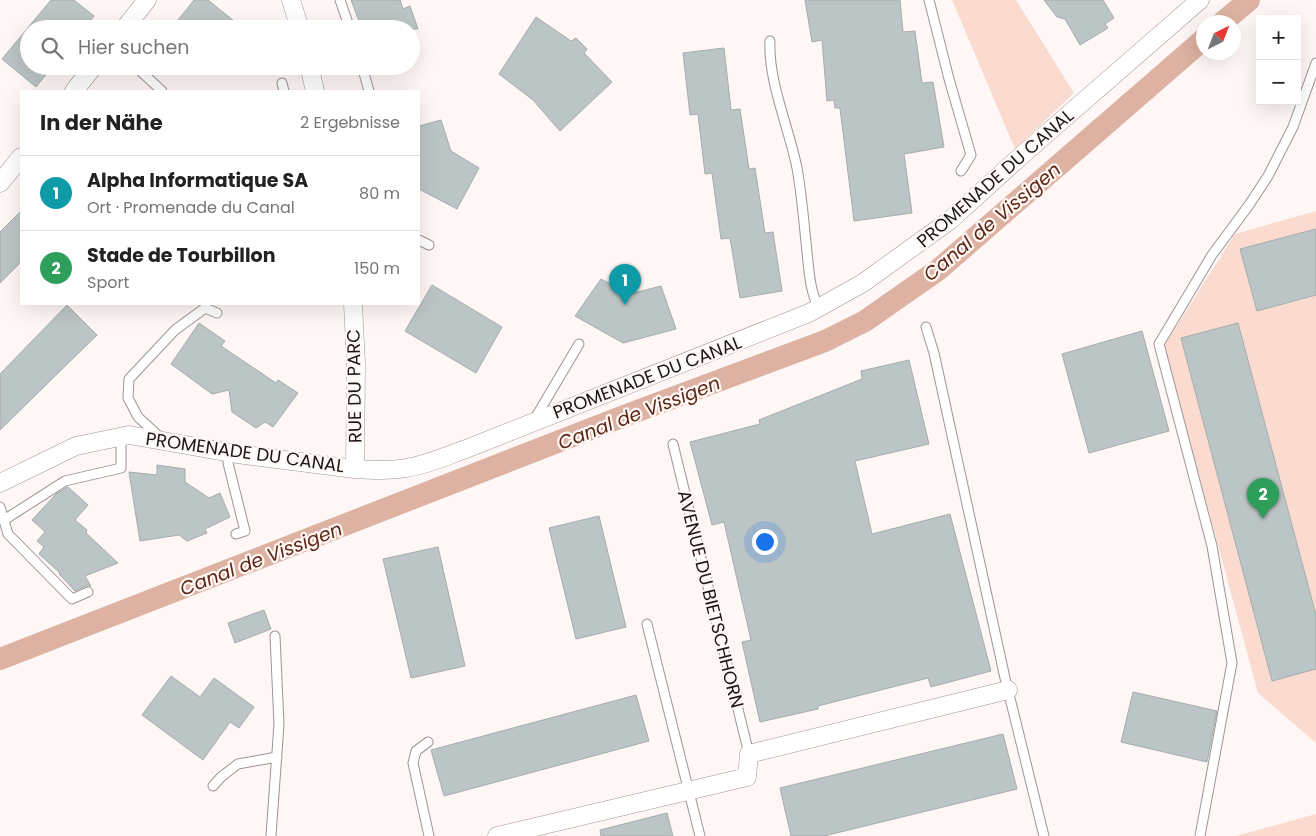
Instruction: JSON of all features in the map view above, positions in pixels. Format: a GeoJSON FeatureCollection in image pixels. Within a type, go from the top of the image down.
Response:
{"type":"FeatureCollection","features":[{"type":"Feature","properties":{"kind":"street"},"geometry":{"type":"LineString","coordinates":[[131,20],[147,0]]}},
{"type":"Feature","properties":{"kind":"street"},"geometry":{"type":"LineString","coordinates":[[291,0],[297,20]]}},
{"type":"Feature","properties":{"kind":"street","name":"PROMENADE DU CANAL"},"geometry":{"type":"LineString","coordinates":[[0,483],[76,446],[129,435],[229,453],[355,469],[387,470],[415,467],[466,449],[534,420],[732,344],[819,308],[879,273],[949,221],[1043,136],[1200,0]]}},
{"type":"Feature","properties":{"kind":"street"},"geometry":{"type":"LineString","coordinates":[[75,90],[87,75]]}},
{"type":"Feature","properties":{"kind":"street"},"geometry":{"type":"LineString","coordinates":[[311,75],[315,90]]}},
{"type":"Feature","properties":{"kind":"street"},"geometry":{"type":"LineString","coordinates":[[0,183],[18,166]]}},
{"type":"Feature","properties":{"kind":"street","name":"RUE DU PARC"},"geometry":{"type":"LineString","coordinates":[[353,305],[356,364],[355,469]]}},
{"type":"Feature","properties":{"kind":"street"},"geometry":{"type":"LineString","coordinates":[[749,754],[1008,690]]}},
{"type":"Feature","properties":{"kind":"street","name":"AVENUE DU BIETSCHHORN"},"geometry":{"type":"LineString","coordinates":[[497,836],[747,778],[749,754]]}},
{"type":"Feature","properties":{"kind":"lane"},"geometry":{"type":"LineString","coordinates":[[340,0],[347,20]]}},
{"type":"Feature","properties":{"kind":"lane"},"geometry":{"type":"LineString","coordinates":[[929,0],[971,155],[961,171]]}},
{"type":"Feature","properties":{"kind":"lane"},"geometry":{"type":"LineString","coordinates":[[770,41],[769,53],[777,93],[797,170],[810,277],[815,301],[819,308]]}},
{"type":"Feature","properties":{"kind":"lane"},"geometry":{"type":"LineString","coordinates":[[1200,836],[1232,663],[1212,546],[1159,344],[1212,255],[1250,206],[1268,176],[1293,127],[1316,63]]}},
{"type":"Feature","properties":{"kind":"lane"},"geometry":{"type":"LineString","coordinates":[[144,75],[161,90]]}},
{"type":"Feature","properties":{"kind":"lane"},"geometry":{"type":"LineString","coordinates":[[364,75],[367,90]]}},
{"type":"Feature","properties":{"kind":"lane"},"geometry":{"type":"LineString","coordinates":[[420,241],[429,246]]}},
{"type":"Feature","properties":{"kind":"lane"},"geometry":{"type":"LineString","coordinates":[[165,441],[138,417],[128,398],[129,379],[175,330],[206,308],[217,313]]}},
{"type":"Feature","properties":{"kind":"lane"},"geometry":{"type":"LineString","coordinates":[[926,327],[934,353],[1008,690],[1044,836]]}},
{"type":"Feature","properties":{"kind":"lane"},"geometry":{"type":"LineString","coordinates":[[534,420],[579,344]]}},
{"type":"Feature","properties":{"kind":"lane"},"geometry":{"type":"LineString","coordinates":[[4,520],[65,481],[121,468],[121,436]]}},
{"type":"Feature","properties":{"kind":"lane","name":"AVENUE DU BIETSCHHORN"},"geometry":{"type":"LineString","coordinates":[[673,444],[749,754]]}},
{"type":"Feature","properties":{"kind":"lane"},"geometry":{"type":"LineString","coordinates":[[229,453],[228,463],[245,531],[236,534]]}},
{"type":"Feature","properties":{"kind":"lane"},"geometry":{"type":"LineString","coordinates":[[0,507],[8,534],[72,599],[88,592]]}},
{"type":"Feature","properties":{"kind":"lane"},"geometry":{"type":"LineString","coordinates":[[647,624],[700,836]]}},
{"type":"Feature","properties":{"kind":"lane"},"geometry":{"type":"LineString","coordinates":[[271,836],[279,724],[274,636]]}},
{"type":"Feature","properties":{"kind":"lane"},"geometry":{"type":"LineString","coordinates":[[428,742],[416,750],[413,763],[429,836]]}},
{"type":"Feature","properties":{"kind":"lane"},"geometry":{"type":"LineString","coordinates":[[213,786],[238,764],[277,757]]}},
{"type":"Feature","properties":{"kind":"shaded area"},"geometry":{"type":"Polygon","coordinates":[[[952,0],[1016,0],[1074,93],[1015,149],[952,0]]]}},
{"type":"Feature","properties":{"kind":"shaded area"},"geometry":{"type":"Polygon","coordinates":[[[1316,211],[1316,743],[1258,693],[1164,346],[1235,234],[1316,211]]]}},
{"type":"Feature","properties":{"kind":"shaded area"},"geometry":{"type":"Polygon","coordinates":[[[1316,814],[1316,836],[1236,836],[1316,814]]]}},
{"type":"Feature","properties":{"kind":"building"},"geometry":{"type":"Polygon","coordinates":[[[51,0],[74,0],[94,16],[91,20],[34,20],[51,0]]]}},
{"type":"Feature","properties":{"kind":"building"},"geometry":{"type":"Polygon","coordinates":[[[194,0],[208,0],[233,20],[178,20],[194,0]]]}},
{"type":"Feature","properties":{"kind":"building"},"geometry":{"type":"Polygon","coordinates":[[[351,0],[400,0],[403,9],[410,6],[415,20],[359,20],[351,0]]]}},
{"type":"Feature","properties":{"kind":"building"},"geometry":{"type":"Polygon","coordinates":[[[805,0],[900,0],[903,32],[915,31],[922,83],[933,82],[944,147],[904,154],[912,213],[854,221],[840,108],[835,108],[834,100],[827,101],[822,40],[812,42],[805,0]]]}},
{"type":"Feature","properties":{"kind":"building"},"geometry":{"type":"Polygon","coordinates":[[[1044,0],[1103,0],[1114,18],[1105,24],[1108,28],[1080,45],[1065,19],[1057,17],[1044,0]]]}},
{"type":"Feature","properties":{"kind":"building"},"geometry":{"type":"Polygon","coordinates":[[[536,17],[571,41],[576,38],[587,49],[584,53],[612,82],[560,131],[533,100],[499,74],[536,17]]]}},
{"type":"Feature","properties":{"kind":"building"},"geometry":{"type":"Polygon","coordinates":[[[20,37],[20,74],[2,59],[20,37]]]}},
{"type":"Feature","properties":{"kind":"building"},"geometry":{"type":"Polygon","coordinates":[[[724,48],[731,110],[740,109],[749,169],[755,168],[765,233],[773,232],[782,291],[740,298],[730,238],[721,239],[712,173],[705,174],[698,114],[690,115],[683,53],[724,48]]]}},
{"type":"Feature","properties":{"kind":"building"},"geometry":{"type":"Polygon","coordinates":[[[21,75],[46,75],[36,87],[21,75]]]}},
{"type":"Feature","properties":{"kind":"building"},"geometry":{"type":"Polygon","coordinates":[[[441,120],[451,151],[479,168],[457,209],[420,190],[420,126],[441,120]]]}},
{"type":"Feature","properties":{"kind":"building"},"geometry":{"type":"Polygon","coordinates":[[[20,212],[20,263],[0,283],[0,232],[20,212]]]}},
{"type":"Feature","properties":{"kind":"building"},"geometry":{"type":"Polygon","coordinates":[[[1316,229],[1316,295],[1257,311],[1240,249],[1316,229]]]}},
{"type":"Feature","properties":{"kind":"building"},"geometry":{"type":"Polygon","coordinates":[[[601,279],[630,294],[661,286],[676,329],[623,343],[575,316],[601,279]]]}},
{"type":"Feature","properties":{"kind":"building"},"geometry":{"type":"Polygon","coordinates":[[[432,285],[502,327],[476,373],[405,331],[432,285]]]}},
{"type":"Feature","properties":{"kind":"building"},"geometry":{"type":"Polygon","coordinates":[[[67,305],[97,335],[0,430],[0,374],[67,305]]]}},
{"type":"Feature","properties":{"kind":"building"},"geometry":{"type":"Polygon","coordinates":[[[199,323],[225,341],[221,346],[276,383],[278,380],[298,393],[273,427],[265,422],[256,428],[232,412],[229,390],[212,394],[171,364],[199,323]]]}},
{"type":"Feature","properties":{"kind":"building"},"geometry":{"type":"Polygon","coordinates":[[[1238,323],[1316,615],[1316,669],[1272,681],[1181,338],[1238,323]]]}},
{"type":"Feature","properties":{"kind":"building"},"geometry":{"type":"Polygon","coordinates":[[[1142,331],[1169,431],[1089,453],[1062,354],[1142,331]]]}},
{"type":"Feature","properties":{"kind":"building"},"geometry":{"type":"Polygon","coordinates":[[[909,360],[929,444],[855,461],[872,534],[950,514],[991,671],[931,687],[928,678],[818,706],[818,709],[760,722],[742,642],[751,640],[724,522],[712,525],[690,442],[760,424],[759,420],[862,379],[861,371],[909,360]]]}},
{"type":"Feature","properties":{"kind":"building"},"geometry":{"type":"Polygon","coordinates":[[[157,465],[185,469],[185,482],[209,498],[220,493],[230,517],[205,529],[207,533],[187,541],[179,535],[140,541],[129,472],[157,475],[157,465]]]}},
{"type":"Feature","properties":{"kind":"building"},"geometry":{"type":"Polygon","coordinates":[[[68,487],[88,505],[75,520],[118,563],[85,576],[91,586],[75,591],[60,573],[39,554],[44,547],[37,541],[45,532],[32,520],[56,494],[68,487]]]}},
{"type":"Feature","properties":{"kind":"building"},"geometry":{"type":"Polygon","coordinates":[[[599,516],[626,627],[576,639],[549,528],[599,516]]]}},
{"type":"Feature","properties":{"kind":"building"},"geometry":{"type":"Polygon","coordinates":[[[438,547],[465,666],[411,678],[383,559],[438,547]]]}},
{"type":"Feature","properties":{"kind":"building"},"geometry":{"type":"Polygon","coordinates":[[[264,610],[271,629],[235,643],[228,623],[264,610]]]}},
{"type":"Feature","properties":{"kind":"building"},"geometry":{"type":"Polygon","coordinates":[[[171,676],[200,697],[214,678],[254,707],[239,728],[230,722],[203,760],[142,715],[171,676]]]}},
{"type":"Feature","properties":{"kind":"building"},"geometry":{"type":"Polygon","coordinates":[[[1133,692],[1217,711],[1207,762],[1121,742],[1133,692]]]}},
{"type":"Feature","properties":{"kind":"building"},"geometry":{"type":"Polygon","coordinates":[[[636,695],[649,741],[444,796],[431,750],[636,695]]]}},
{"type":"Feature","properties":{"kind":"building"},"geometry":{"type":"Polygon","coordinates":[[[1003,734],[1017,789],[824,836],[791,836],[780,788],[1003,734]]]}},
{"type":"Feature","properties":{"kind":"building"},"geometry":{"type":"Polygon","coordinates":[[[667,813],[673,836],[601,836],[600,830],[667,813]]]}},
{"type":"Feature","properties":{"kind":"waterway","name":"Canal de Vissigen"},"geometry":{"type":"LineString","coordinates":[[1231,15],[1249,0]]}},
{"type":"Feature","properties":{"kind":"waterway","name":"Canal de Vissigen"},"geometry":{"type":"LineString","coordinates":[[0,659],[624,416],[825,341],[865,321],[938,270],[1196,46]]}},
{"type":"Feature","properties":{"kind":"place","name":"Alpha Informatique SA"},"geometry":{"type":"Point","coordinates":[625,305]}},
{"type":"Feature","properties":{"kind":"place","name":"Stade de Tourbillon"},"geometry":{"type":"Point","coordinates":[1263,519]}}]}
